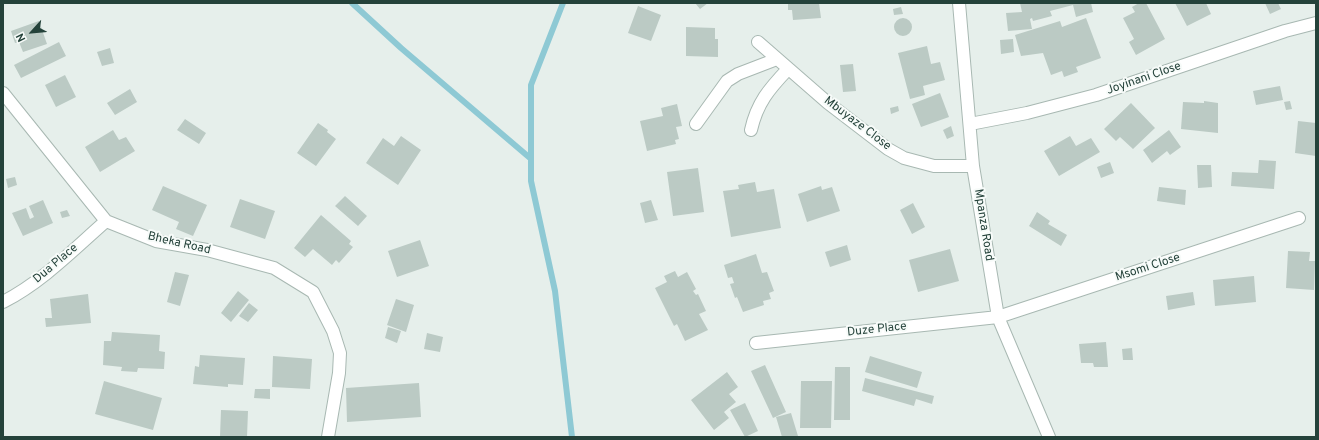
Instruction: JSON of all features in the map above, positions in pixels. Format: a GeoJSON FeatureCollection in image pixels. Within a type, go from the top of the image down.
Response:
{"type":"FeatureCollection","features":[{"type":"Feature","properties":{"kind":"street","name":"Mpanza Road"},"geometry":{"type":"LineString","coordinates":[[959,3],[973,166],[998,317],[1049,437]]}},
{"type":"Feature","properties":{"kind":"street","name":"Joyinani Close"},"geometry":{"type":"LineString","coordinates":[[970,124],[1027,113],[1096,95],[1285,31],[1316,23]]}},
{"type":"Feature","properties":{"kind":"street","name":"Mbuyaze Close"},"geometry":{"type":"LineString","coordinates":[[758,42],[840,112],[888,149],[904,158],[934,166],[973,166]]}},
{"type":"Feature","properties":{"kind":"street"},"geometry":{"type":"LineString","coordinates":[[696,124],[727,81],[738,74],[778,59]]}},
{"type":"Feature","properties":{"kind":"street"},"geometry":{"type":"LineString","coordinates":[[751,130],[757,108],[768,89],[788,69]]}},
{"type":"Feature","properties":{"kind":"street","name":"Bheka Road"},"geometry":{"type":"LineString","coordinates":[[3,93],[106,221],[156,241],[207,250],[274,268],[314,292],[333,331],[340,353],[339,373],[328,437]]}},
{"type":"Feature","properties":{"kind":"street","name":"Msomi Close"},"geometry":{"type":"LineString","coordinates":[[998,317],[1299,218]]}},
{"type":"Feature","properties":{"kind":"street","name":"Dua Place"},"geometry":{"type":"LineString","coordinates":[[3,302],[24,291],[51,270],[106,221]]}},
{"type":"Feature","properties":{"kind":"street","name":"Duze Place"},"geometry":{"type":"LineString","coordinates":[[756,343],[998,317]]}},
{"type":"Feature","properties":{"kind":"building"},"geometry":{"type":"Polygon","coordinates":[[[695,3],[708,3],[700,9],[695,3]]]}},
{"type":"Feature","properties":{"kind":"building"},"geometry":{"type":"Polygon","coordinates":[[[788,3],[819,3],[821,18],[793,20],[792,10],[788,10],[788,3]]]}},
{"type":"Feature","properties":{"kind":"building"},"geometry":{"type":"Polygon","coordinates":[[[1020,3],[1091,3],[1093,12],[1076,17],[1073,5],[1050,11],[1052,16],[1033,21],[1032,18],[1030,19],[1032,29],[1008,31],[1006,13],[1022,12],[1020,3]]]}},
{"type":"Feature","properties":{"kind":"building"},"geometry":{"type":"Polygon","coordinates":[[[1139,3],[1146,3],[1165,39],[1136,55],[1129,42],[1134,39],[1123,18],[1135,12],[1132,7],[1139,3]]]}},
{"type":"Feature","properties":{"kind":"building"},"geometry":{"type":"Polygon","coordinates":[[[1175,3],[1206,3],[1211,14],[1187,26],[1175,3]]]}},
{"type":"Feature","properties":{"kind":"building"},"geometry":{"type":"Polygon","coordinates":[[[1265,3],[1278,3],[1281,9],[1270,14],[1265,3]]]}},
{"type":"Feature","properties":{"kind":"building"},"geometry":{"type":"Polygon","coordinates":[[[638,6],[661,15],[651,41],[628,33],[638,6]]]}},
{"type":"Feature","properties":{"kind":"building"},"geometry":{"type":"Polygon","coordinates":[[[901,7],[903,14],[894,15],[893,9],[901,7]]]}},
{"type":"Feature","properties":{"kind":"building"},"geometry":{"type":"Polygon","coordinates":[[[899,18],[907,18],[912,23],[910,34],[907,36],[899,36],[894,31],[894,23],[899,18]]]}},
{"type":"Feature","properties":{"kind":"building"},"geometry":{"type":"Polygon","coordinates":[[[1086,18],[1101,58],[1076,67],[1078,72],[1064,77],[1062,71],[1051,75],[1043,53],[1021,56],[1015,35],[1060,21],[1062,27],[1086,18]]]}},
{"type":"Feature","properties":{"kind":"building"},"geometry":{"type":"Polygon","coordinates":[[[39,21],[47,44],[23,52],[19,42],[15,43],[11,31],[39,21]]]}},
{"type":"Feature","properties":{"kind":"building"},"geometry":{"type":"Polygon","coordinates":[[[686,27],[715,28],[715,39],[718,39],[718,57],[686,56],[686,27]]]}},
{"type":"Feature","properties":{"kind":"building"},"geometry":{"type":"Polygon","coordinates":[[[1013,39],[1014,52],[1001,54],[1000,40],[1013,39]]]}},
{"type":"Feature","properties":{"kind":"building"},"geometry":{"type":"Polygon","coordinates":[[[59,42],[66,56],[21,78],[14,65],[59,42]]]}},
{"type":"Feature","properties":{"kind":"building"},"geometry":{"type":"Polygon","coordinates":[[[927,46],[931,64],[940,62],[945,80],[923,86],[925,95],[910,99],[898,53],[927,46]]]}},
{"type":"Feature","properties":{"kind":"building"},"geometry":{"type":"Polygon","coordinates":[[[110,48],[114,63],[102,66],[97,52],[110,48]]]}},
{"type":"Feature","properties":{"kind":"building"},"geometry":{"type":"Polygon","coordinates":[[[853,64],[856,91],[843,92],[840,65],[853,64]]]}},
{"type":"Feature","properties":{"kind":"building"},"geometry":{"type":"Polygon","coordinates":[[[65,75],[76,97],[56,107],[45,85],[65,75]]]}},
{"type":"Feature","properties":{"kind":"building"},"geometry":{"type":"Polygon","coordinates":[[[1280,86],[1283,100],[1256,105],[1253,91],[1280,86]]]}},
{"type":"Feature","properties":{"kind":"building"},"geometry":{"type":"Polygon","coordinates":[[[130,89],[137,102],[115,115],[107,103],[130,89]]]}},
{"type":"Feature","properties":{"kind":"building"},"geometry":{"type":"Polygon","coordinates":[[[940,93],[949,117],[921,127],[912,104],[940,93]]]}},
{"type":"Feature","properties":{"kind":"building"},"geometry":{"type":"Polygon","coordinates":[[[1204,101],[1218,103],[1218,133],[1181,129],[1183,102],[1204,103],[1204,101]]]}},
{"type":"Feature","properties":{"kind":"building"},"geometry":{"type":"Polygon","coordinates":[[[1290,101],[1292,109],[1286,110],[1284,102],[1290,101]]]}},
{"type":"Feature","properties":{"kind":"building"},"geometry":{"type":"Polygon","coordinates":[[[1131,103],[1155,128],[1133,149],[1120,137],[1116,141],[1104,129],[1131,103]]]}},
{"type":"Feature","properties":{"kind":"building"},"geometry":{"type":"Polygon","coordinates":[[[677,104],[682,126],[676,127],[679,139],[675,140],[676,144],[647,151],[640,121],[663,116],[661,108],[677,104]]]}},
{"type":"Feature","properties":{"kind":"building"},"geometry":{"type":"Polygon","coordinates":[[[898,106],[899,111],[891,114],[890,108],[898,106]]]}},
{"type":"Feature","properties":{"kind":"building"},"geometry":{"type":"Polygon","coordinates":[[[185,119],[206,133],[199,144],[177,130],[185,119]]]}},
{"type":"Feature","properties":{"kind":"building"},"geometry":{"type":"Polygon","coordinates":[[[1298,121],[1316,123],[1316,156],[1295,153],[1298,121]]]}},
{"type":"Feature","properties":{"kind":"building"},"geometry":{"type":"Polygon","coordinates":[[[318,123],[328,130],[327,132],[336,139],[316,166],[297,153],[318,123]]]}},
{"type":"Feature","properties":{"kind":"building"},"geometry":{"type":"Polygon","coordinates":[[[951,126],[954,136],[947,139],[943,130],[951,126]]]}},
{"type":"Feature","properties":{"kind":"building"},"geometry":{"type":"Polygon","coordinates":[[[113,130],[119,140],[126,137],[135,151],[100,172],[85,147],[113,130]]]}},
{"type":"Feature","properties":{"kind":"building"},"geometry":{"type":"Polygon","coordinates":[[[1169,130],[1181,147],[1170,155],[1167,151],[1152,163],[1143,150],[1169,130]]]}},
{"type":"Feature","properties":{"kind":"building"},"geometry":{"type":"Polygon","coordinates":[[[401,136],[421,150],[398,185],[366,163],[383,138],[394,146],[401,136]]]}},
{"type":"Feature","properties":{"kind":"building"},"geometry":{"type":"Polygon","coordinates":[[[1070,136],[1076,146],[1091,138],[1100,152],[1059,176],[1044,151],[1070,136]]]}},
{"type":"Feature","properties":{"kind":"building"},"geometry":{"type":"Polygon","coordinates":[[[1259,160],[1276,161],[1274,189],[1231,186],[1232,172],[1258,173],[1259,160]]]}},
{"type":"Feature","properties":{"kind":"building"},"geometry":{"type":"Polygon","coordinates":[[[1110,162],[1114,173],[1101,178],[1097,167],[1110,162]]]}},
{"type":"Feature","properties":{"kind":"building"},"geometry":{"type":"Polygon","coordinates":[[[1197,165],[1211,165],[1212,187],[1198,188],[1197,165]]]}},
{"type":"Feature","properties":{"kind":"building"},"geometry":{"type":"Polygon","coordinates":[[[698,168],[704,212],[673,216],[667,172],[698,168]]]}},
{"type":"Feature","properties":{"kind":"building"},"geometry":{"type":"Polygon","coordinates":[[[15,177],[17,185],[8,188],[6,179],[15,177]]]}},
{"type":"Feature","properties":{"kind":"building"},"geometry":{"type":"Polygon","coordinates":[[[755,182],[757,192],[774,189],[781,228],[731,237],[723,191],[739,189],[738,185],[755,182]]]}},
{"type":"Feature","properties":{"kind":"building"},"geometry":{"type":"Polygon","coordinates":[[[163,186],[207,205],[193,236],[176,229],[179,222],[152,210],[163,186]]]}},
{"type":"Feature","properties":{"kind":"building"},"geometry":{"type":"Polygon","coordinates":[[[821,186],[822,190],[832,187],[840,211],[807,222],[798,194],[821,186]]]}},
{"type":"Feature","properties":{"kind":"building"},"geometry":{"type":"Polygon","coordinates":[[[1159,187],[1186,190],[1185,205],[1157,201],[1159,187]]]}},
{"type":"Feature","properties":{"kind":"building"},"geometry":{"type":"Polygon","coordinates":[[[345,196],[367,216],[358,226],[335,206],[345,196]]]}},
{"type":"Feature","properties":{"kind":"building"},"geometry":{"type":"Polygon","coordinates":[[[240,199],[275,211],[265,239],[230,227],[240,199]]]}},
{"type":"Feature","properties":{"kind":"building"},"geometry":{"type":"Polygon","coordinates":[[[43,200],[53,223],[23,236],[12,213],[26,208],[30,219],[34,217],[29,206],[43,200]]]}},
{"type":"Feature","properties":{"kind":"building"},"geometry":{"type":"Polygon","coordinates":[[[651,200],[658,220],[645,223],[640,203],[651,200]]]}},
{"type":"Feature","properties":{"kind":"building"},"geometry":{"type":"Polygon","coordinates":[[[913,203],[925,227],[912,234],[900,210],[913,203]]]}},
{"type":"Feature","properties":{"kind":"building"},"geometry":{"type":"Polygon","coordinates":[[[67,210],[70,216],[62,218],[60,212],[67,210]]]}},
{"type":"Feature","properties":{"kind":"building"},"geometry":{"type":"Polygon","coordinates":[[[1037,212],[1050,221],[1048,224],[1067,235],[1061,246],[1029,226],[1037,212]]]}},
{"type":"Feature","properties":{"kind":"building"},"geometry":{"type":"Polygon","coordinates":[[[321,215],[351,241],[349,244],[353,247],[339,263],[336,260],[332,265],[313,249],[305,257],[294,248],[321,215]]]}},
{"type":"Feature","properties":{"kind":"building"},"geometry":{"type":"Polygon","coordinates":[[[420,240],[429,266],[397,277],[388,251],[420,240]]]}},
{"type":"Feature","properties":{"kind":"building"},"geometry":{"type":"Polygon","coordinates":[[[847,245],[851,260],[830,267],[825,252],[847,245]]]}},
{"type":"Feature","properties":{"kind":"building"},"geometry":{"type":"Polygon","coordinates":[[[950,249],[959,281],[918,292],[909,260],[950,249]]]}},
{"type":"Feature","properties":{"kind":"building"},"geometry":{"type":"Polygon","coordinates":[[[1288,251],[1310,252],[1309,261],[1315,261],[1314,290],[1286,288],[1288,251]]]}},
{"type":"Feature","properties":{"kind":"building"},"geometry":{"type":"Polygon","coordinates":[[[756,254],[762,273],[767,272],[774,291],[769,293],[771,299],[763,301],[764,305],[743,312],[737,297],[735,298],[730,284],[734,283],[732,277],[728,278],[724,265],[756,254]]]}},
{"type":"Feature","properties":{"kind":"building"},"geometry":{"type":"Polygon","coordinates":[[[675,271],[678,277],[687,272],[696,289],[693,291],[696,295],[698,294],[706,311],[699,314],[708,330],[685,341],[677,324],[674,326],[655,288],[667,282],[664,276],[675,271]]]}},
{"type":"Feature","properties":{"kind":"building"},"geometry":{"type":"Polygon","coordinates":[[[175,272],[189,275],[180,306],[167,302],[175,272]]]}},
{"type":"Feature","properties":{"kind":"building"},"geometry":{"type":"Polygon","coordinates":[[[1254,276],[1256,302],[1215,306],[1213,280],[1254,276]]]}},
{"type":"Feature","properties":{"kind":"building"},"geometry":{"type":"Polygon","coordinates":[[[238,291],[249,300],[231,322],[221,313],[238,291]]]}},
{"type":"Feature","properties":{"kind":"building"},"geometry":{"type":"Polygon","coordinates":[[[1193,292],[1195,305],[1168,310],[1166,296],[1193,292]]]}},
{"type":"Feature","properties":{"kind":"building"},"geometry":{"type":"Polygon","coordinates":[[[88,294],[91,323],[46,327],[45,318],[52,318],[50,299],[88,294]]]}},
{"type":"Feature","properties":{"kind":"building"},"geometry":{"type":"Polygon","coordinates":[[[396,299],[414,305],[406,332],[387,325],[396,299]]]}},
{"type":"Feature","properties":{"kind":"building"},"geometry":{"type":"Polygon","coordinates":[[[249,303],[258,310],[248,322],[239,316],[249,303]]]}},
{"type":"Feature","properties":{"kind":"building"},"geometry":{"type":"Polygon","coordinates":[[[388,327],[401,331],[397,343],[385,338],[388,327]]]}},
{"type":"Feature","properties":{"kind":"building"},"geometry":{"type":"Polygon","coordinates":[[[112,332],[160,335],[159,351],[165,352],[164,369],[138,368],[137,372],[121,371],[122,367],[103,365],[104,341],[111,341],[112,332]]]}},
{"type":"Feature","properties":{"kind":"building"},"geometry":{"type":"Polygon","coordinates":[[[427,333],[443,337],[440,352],[424,349],[427,333]]]}},
{"type":"Feature","properties":{"kind":"building"},"geometry":{"type":"Polygon","coordinates":[[[1106,342],[1108,367],[1094,367],[1093,363],[1081,363],[1079,344],[1106,342]]]}},
{"type":"Feature","properties":{"kind":"building"},"geometry":{"type":"Polygon","coordinates":[[[1132,348],[1133,360],[1123,360],[1122,349],[1132,348]]]}},
{"type":"Feature","properties":{"kind":"building"},"geometry":{"type":"Polygon","coordinates":[[[200,355],[245,358],[243,385],[228,384],[228,387],[193,384],[195,366],[199,367],[200,355]]]}},
{"type":"Feature","properties":{"kind":"building"},"geometry":{"type":"Polygon","coordinates":[[[273,356],[312,359],[310,389],[272,387],[273,356]]]}},
{"type":"Feature","properties":{"kind":"building"},"geometry":{"type":"Polygon","coordinates":[[[870,356],[922,372],[917,388],[865,372],[870,356]]]}},
{"type":"Feature","properties":{"kind":"building"},"geometry":{"type":"Polygon","coordinates":[[[765,365],[786,412],[773,418],[751,371],[765,365]]]}},
{"type":"Feature","properties":{"kind":"building"},"geometry":{"type":"Polygon","coordinates":[[[835,367],[850,367],[850,420],[834,420],[835,367]]]}},
{"type":"Feature","properties":{"kind":"building"},"geometry":{"type":"Polygon","coordinates":[[[727,372],[738,387],[729,394],[736,402],[724,412],[729,418],[714,430],[691,400],[727,372]]]}},
{"type":"Feature","properties":{"kind":"building"},"geometry":{"type":"Polygon","coordinates":[[[865,378],[934,396],[932,404],[916,399],[914,406],[862,391],[865,378]]]}},
{"type":"Feature","properties":{"kind":"building"},"geometry":{"type":"Polygon","coordinates":[[[104,381],[162,398],[153,430],[95,414],[104,381]]]}},
{"type":"Feature","properties":{"kind":"building"},"geometry":{"type":"Polygon","coordinates":[[[801,381],[832,381],[831,428],[800,428],[801,381]]]}},
{"type":"Feature","properties":{"kind":"building"},"geometry":{"type":"Polygon","coordinates":[[[419,383],[421,417],[347,422],[346,388],[419,383]]]}},
{"type":"Feature","properties":{"kind":"building"},"geometry":{"type":"Polygon","coordinates":[[[255,389],[270,389],[270,399],[254,398],[255,389]]]}},
{"type":"Feature","properties":{"kind":"building"},"geometry":{"type":"Polygon","coordinates":[[[745,403],[758,431],[745,437],[730,410],[745,403]]]}},
{"type":"Feature","properties":{"kind":"building"},"geometry":{"type":"Polygon","coordinates":[[[221,410],[248,411],[247,437],[220,437],[221,410]]]}},
{"type":"Feature","properties":{"kind":"building"},"geometry":{"type":"Polygon","coordinates":[[[791,413],[798,436],[782,437],[776,417],[791,413]]]}},
{"type":"Feature","properties":{"kind":"waterway"},"geometry":{"type":"LineString","coordinates":[[352,3],[401,48],[530,158]]}},
{"type":"Feature","properties":{"kind":"waterway"},"geometry":{"type":"LineString","coordinates":[[563,3],[531,85],[531,181],[555,291],[572,437]]}}]}
